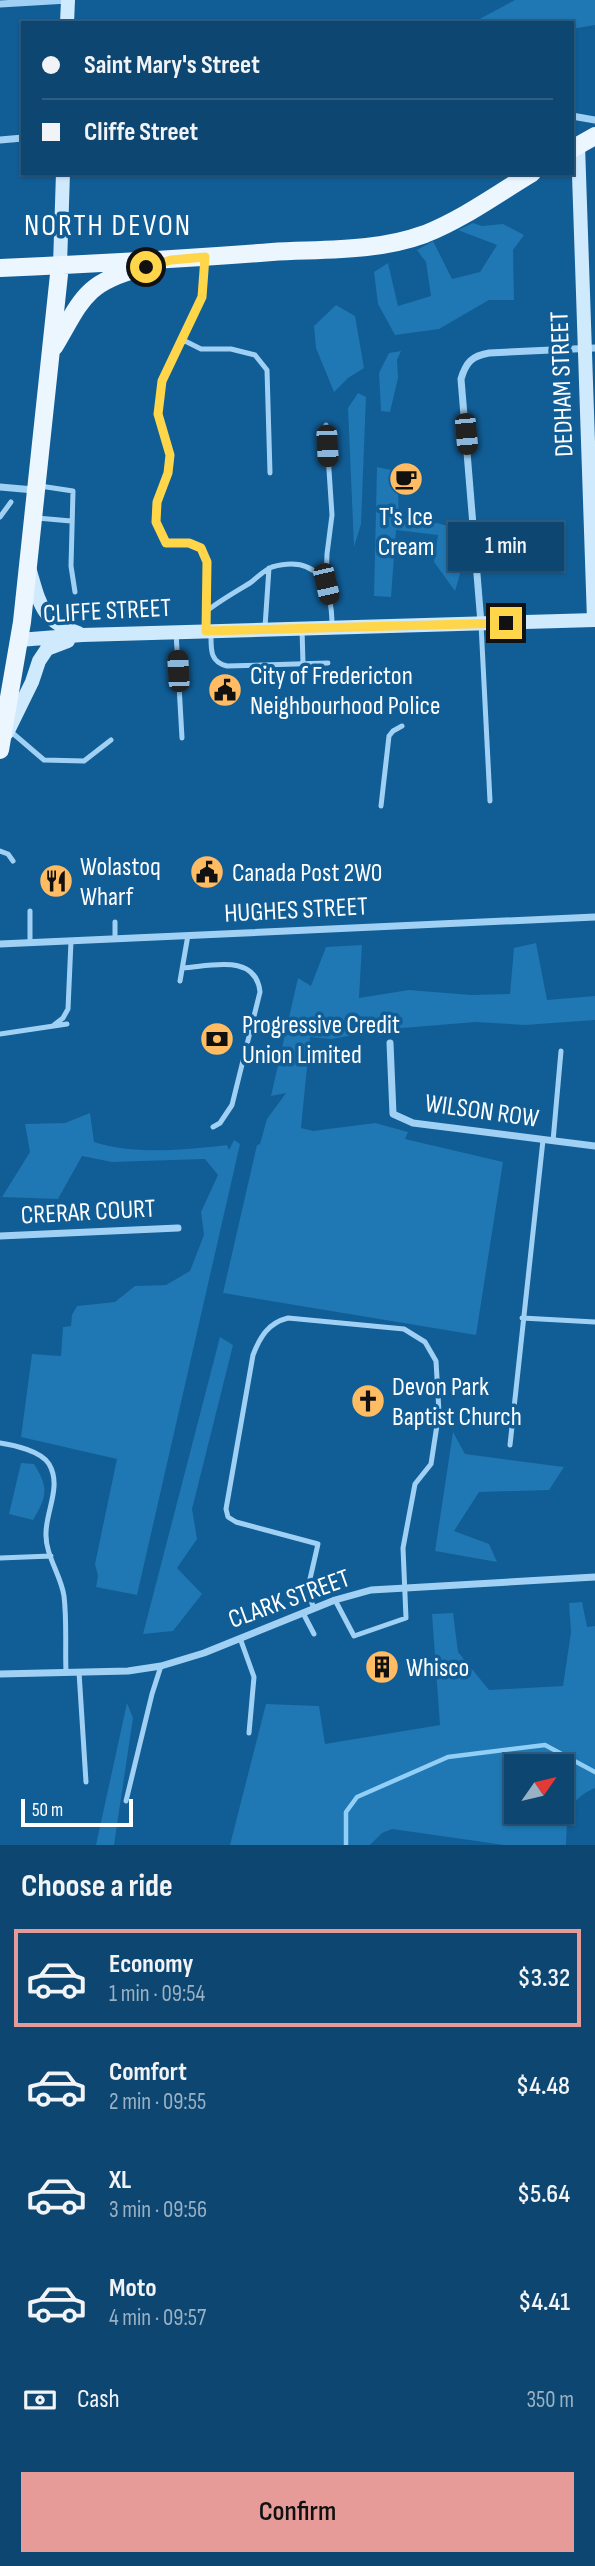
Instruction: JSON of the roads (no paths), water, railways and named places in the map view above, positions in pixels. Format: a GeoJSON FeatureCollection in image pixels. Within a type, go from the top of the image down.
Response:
{"type":"FeatureCollection","features":[{"type":"Feature","properties":{"kind":"main road"},"geometry":{"type":"LineString","coordinates":[[67,21],[68,0]]}},
{"type":"Feature","properties":{"kind":"main road"},"geometry":{"type":"LineString","coordinates":[[575,147],[595,136]]}},
{"type":"Feature","properties":{"kind":"main road","name":"DEDHAM STREET"},"geometry":{"type":"LineString","coordinates":[[575,147],[590,348],[594,620]]}},
{"type":"Feature","properties":{"kind":"main road"},"geometry":{"type":"LineString","coordinates":[[3,742],[29,568],[60,265],[63,175]]}},
{"type":"Feature","properties":{"kind":"main road"},"geometry":{"type":"LineString","coordinates":[[0,268],[171,260],[351,248],[397,242],[426,233],[460,217],[529,175]]}},
{"type":"Feature","properties":{"kind":"main road"},"geometry":{"type":"LineString","coordinates":[[52,350],[88,292],[120,274],[171,260]]}},
{"type":"Feature","properties":{"kind":"main road"},"geometry":{"type":"LineString","coordinates":[[29,568],[39,604],[47,617],[59,627],[82,635]]}},
{"type":"Feature","properties":{"kind":"main road","name":"CLIFFE STREET"},"geometry":{"type":"LineString","coordinates":[[0,641],[82,635],[594,620]]}},
{"type":"Feature","properties":{"kind":"main road"},"geometry":{"type":"LineString","coordinates":[[3,742],[47,649],[82,635]]}},
{"type":"Feature","properties":{"kind":"main road"},"geometry":{"type":"LineString","coordinates":[[0,675],[10,693]]}},
{"type":"Feature","properties":{"kind":"street"},"geometry":{"type":"LineString","coordinates":[[0,4],[68,0]]}},
{"type":"Feature","properties":{"kind":"street"},"geometry":{"type":"LineString","coordinates":[[574,116],[595,120]]}},
{"type":"Feature","properties":{"kind":"street"},"geometry":{"type":"LineString","coordinates":[[0,140],[21,138]]}},
{"type":"Feature","properties":{"kind":"street"},"geometry":{"type":"LineString","coordinates":[[481,624],[461,379],[465,365],[476,355],[489,353],[590,348]]}},
{"type":"Feature","properties":{"kind":"street"},"geometry":{"type":"LineString","coordinates":[[0,487],[37,488]]}},
{"type":"Feature","properties":{"kind":"street","name":"HUGHES STREET"},"geometry":{"type":"LineString","coordinates":[[0,944],[595,917]]}},
{"type":"Feature","properties":{"kind":"street","name":"WILSON ROW"},"geometry":{"type":"LineString","coordinates":[[390,1043],[393,1114],[412,1123],[595,1146]]}},
{"type":"Feature","properties":{"kind":"street","name":"CRERAR COURT"},"geometry":{"type":"LineString","coordinates":[[0,1236],[178,1228]]}},
{"type":"Feature","properties":{"kind":"street","name":"CLARK STREET"},"geometry":{"type":"LineString","coordinates":[[0,1674],[128,1671],[161,1666],[204,1653],[335,1600],[371,1590],[595,1577]]}},
{"type":"Feature","properties":{"kind":"lane"},"geometry":{"type":"LineString","coordinates":[[205,257],[202,297],[162,381],[158,414],[170,455],[168,473],[157,502],[156,522],[166,543],[189,543],[201,548],[207,562],[208,631],[212,656],[221,665],[327,663]]}},
{"type":"Feature","properties":{"kind":"lane"},"geometry":{"type":"LineString","coordinates":[[183,340],[201,349],[231,349],[255,355],[267,370],[270,473]]}},
{"type":"Feature","properties":{"kind":"lane"},"geometry":{"type":"LineString","coordinates":[[326,425],[332,515],[326,584],[332,607],[332,628]]}},
{"type":"Feature","properties":{"kind":"lane"},"geometry":{"type":"LineString","coordinates":[[37,488],[73,491],[71,566],[75,592]]}},
{"type":"Feature","properties":{"kind":"lane"},"geometry":{"type":"LineString","coordinates":[[0,517],[11,502]]}},
{"type":"Feature","properties":{"kind":"lane"},"geometry":{"type":"LineString","coordinates":[[33,518],[71,521]]}},
{"type":"Feature","properties":{"kind":"lane"},"geometry":{"type":"LineString","coordinates":[[208,610],[269,568],[292,564],[312,568],[326,584]]}},
{"type":"Feature","properties":{"kind":"lane"},"geometry":{"type":"LineString","coordinates":[[265,630],[269,568]]}},
{"type":"Feature","properties":{"kind":"lane"},"geometry":{"type":"LineString","coordinates":[[481,624],[490,801]]}},
{"type":"Feature","properties":{"kind":"lane"},"geometry":{"type":"LineString","coordinates":[[302,629],[303,664]]}},
{"type":"Feature","properties":{"kind":"lane"},"geometry":{"type":"LineString","coordinates":[[176,632],[182,738]]}},
{"type":"Feature","properties":{"kind":"lane"},"geometry":{"type":"LineString","coordinates":[[381,806],[389,736],[393,730],[402,726]]}},
{"type":"Feature","properties":{"kind":"lane"},"geometry":{"type":"LineString","coordinates":[[3,742],[44,760],[84,761],[111,740]]}},
{"type":"Feature","properties":{"kind":"lane"},"geometry":{"type":"LineString","coordinates":[[0,851],[8,854],[13,861]]}},
{"type":"Feature","properties":{"kind":"lane"},"geometry":{"type":"LineString","coordinates":[[30,911],[30,943]]}},
{"type":"Feature","properties":{"kind":"lane"},"geometry":{"type":"LineString","coordinates":[[114,922],[115,938]]}},
{"type":"Feature","properties":{"kind":"lane"},"geometry":{"type":"LineString","coordinates":[[180,981],[188,935]]}},
{"type":"Feature","properties":{"kind":"lane"},"geometry":{"type":"LineString","coordinates":[[54,1025],[63,1018],[68,1009],[71,941]]}},
{"type":"Feature","properties":{"kind":"lane"},"geometry":{"type":"LineString","coordinates":[[183,968],[236,965],[251,969],[259,979],[260,992],[232,1105],[220,1123],[213,1127]]}},
{"type":"Feature","properties":{"kind":"lane"},"geometry":{"type":"LineString","coordinates":[[0,1034],[67,1024]]}},
{"type":"Feature","properties":{"kind":"lane"},"geometry":{"type":"LineString","coordinates":[[553,1141],[561,1051]]}},
{"type":"Feature","properties":{"kind":"lane"},"geometry":{"type":"LineString","coordinates":[[510,1445],[543,1140]]}},
{"type":"Feature","properties":{"kind":"lane"},"geometry":{"type":"LineString","coordinates":[[314,1608],[307,1592],[318,1544],[236,1522],[228,1517],[226,1509],[253,1355],[264,1332],[278,1321],[297,1318],[404,1329],[416,1334],[431,1351],[438,1377],[439,1412],[430,1464],[415,1484],[403,1548],[406,1618],[354,1636],[335,1600]]}},
{"type":"Feature","properties":{"kind":"lane"},"geometry":{"type":"LineString","coordinates":[[523,1318],[595,1322]]}},
{"type":"Feature","properties":{"kind":"lane"},"geometry":{"type":"LineString","coordinates":[[0,1443],[13,1445],[48,1462],[54,1483],[46,1533],[64,1594],[66,1672]]}},
{"type":"Feature","properties":{"kind":"lane"},"geometry":{"type":"LineString","coordinates":[[0,1558],[51,1556]]}},
{"type":"Feature","properties":{"kind":"lane"},"geometry":{"type":"LineString","coordinates":[[303,1613],[314,1634]]}},
{"type":"Feature","properties":{"kind":"lane"},"geometry":{"type":"LineString","coordinates":[[240,1638],[254,1677],[249,1733]]}},
{"type":"Feature","properties":{"kind":"lane"},"geometry":{"type":"LineString","coordinates":[[127,1801],[161,1666]]}},
{"type":"Feature","properties":{"kind":"lane"},"geometry":{"type":"LineString","coordinates":[[79,1672],[86,1782]]}},
{"type":"Feature","properties":{"kind":"waterway"},"geometry":{"type":"LineString","coordinates":[[346,1845],[346,1812],[357,1797],[448,1757],[545,1745],[595,1772]]}},
{"type":"Feature","properties":{"kind":"place","name":"T's Ice Cream"},"geometry":{"type":"Point","coordinates":[406,479]}},
{"type":"Feature","properties":{"kind":"place","name":"City of Fredericton Neighbourhood Police"},"geometry":{"type":"Point","coordinates":[225,690]}},
{"type":"Feature","properties":{"kind":"place","name":"Canada Post 2W0"},"geometry":{"type":"Point","coordinates":[207,872]}},
{"type":"Feature","properties":{"kind":"place","name":"Wolastoq Wharf"},"geometry":{"type":"Point","coordinates":[56,881]}},
{"type":"Feature","properties":{"kind":"place","name":"Progressive Credit Union Limited"},"geometry":{"type":"Point","coordinates":[217,1039]}},
{"type":"Feature","properties":{"kind":"place","name":"Devon Park Baptist Church"},"geometry":{"type":"Point","coordinates":[368,1401]}},
{"type":"Feature","properties":{"kind":"place","name":"Whisco"},"geometry":{"type":"Point","coordinates":[382,1667]}},
{"type":"Feature","properties":{"kind":"district","name":"NORTH DEVON"},"geometry":{"type":"Point","coordinates":[108,225]}}]}
